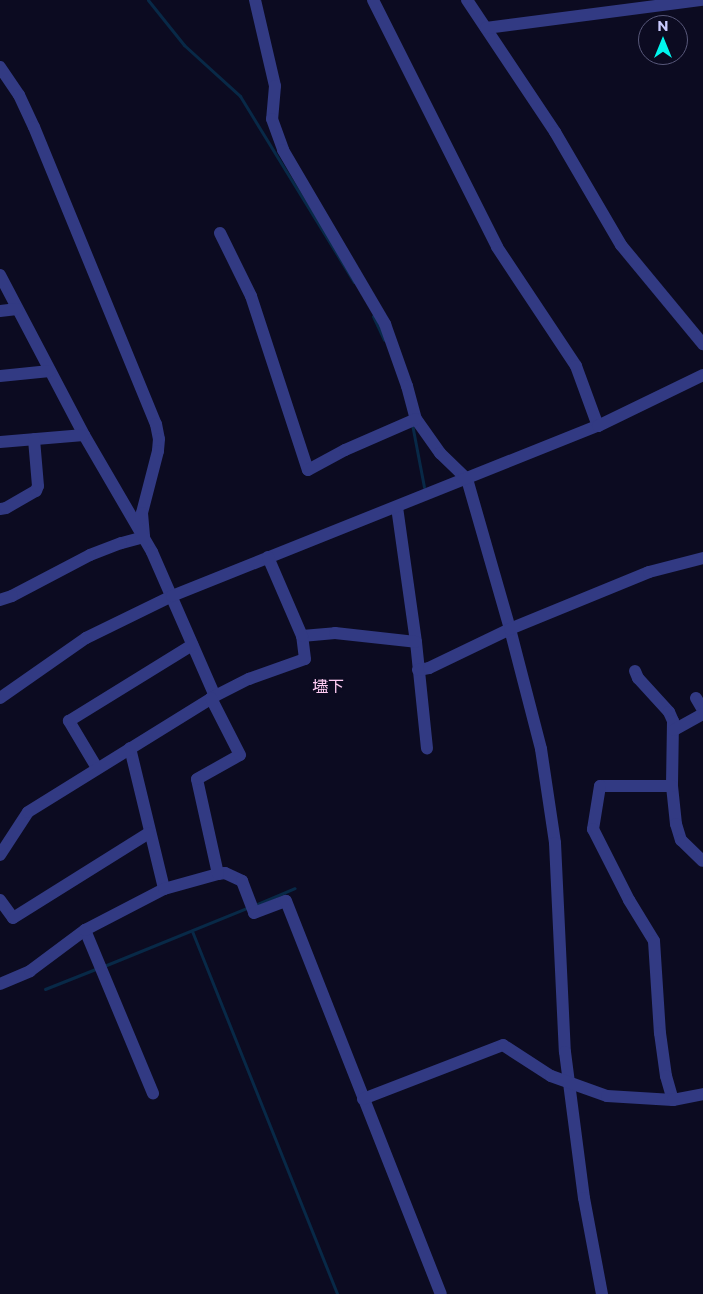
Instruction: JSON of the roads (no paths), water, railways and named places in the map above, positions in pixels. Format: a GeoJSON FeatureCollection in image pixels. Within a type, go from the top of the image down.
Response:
{"type":"FeatureCollection","features":[{"type":"Feature","properties":{"kind":"street"},"geometry":{"type":"LineString","coordinates":[[255,0],[275,86],[272,119],[283,150],[385,324],[407,386],[412,421],[440,453],[467,479],[510,629],[541,749],[555,843],[562,1004],[569,1084],[584,1198],[602,1294]]}},
{"type":"Feature","properties":{"kind":"street"},"geometry":{"type":"LineString","coordinates":[[373,0],[496,247],[576,366],[598,426]]}},
{"type":"Feature","properties":{"kind":"street"},"geometry":{"type":"LineString","coordinates":[[467,0],[555,132],[621,244],[703,344]]}},
{"type":"Feature","properties":{"kind":"street"},"geometry":{"type":"LineString","coordinates":[[486,28],[703,0]]}},
{"type":"Feature","properties":{"kind":"street"},"geometry":{"type":"LineString","coordinates":[[1,70],[19,95],[34,127],[156,424],[159,439],[158,451],[142,513],[144,537]]}},
{"type":"Feature","properties":{"kind":"street"},"geometry":{"type":"LineString","coordinates":[[220,233],[251,296],[308,470],[344,450],[412,421]]}},
{"type":"Feature","properties":{"kind":"street"},"geometry":{"type":"LineString","coordinates":[[0,275],[84,435],[144,537],[172,596],[213,697],[240,756],[197,779],[218,874]]}},
{"type":"Feature","properties":{"kind":"street"},"geometry":{"type":"LineString","coordinates":[[0,311],[17,309]]}},
{"type":"Feature","properties":{"kind":"street"},"geometry":{"type":"LineString","coordinates":[[0,376],[50,371]]}},
{"type":"Feature","properties":{"kind":"street"},"geometry":{"type":"LineString","coordinates":[[1,696],[86,638],[172,596],[598,426],[703,375]]}},
{"type":"Feature","properties":{"kind":"street"},"geometry":{"type":"LineString","coordinates":[[0,442],[84,435]]}},
{"type":"Feature","properties":{"kind":"street"},"geometry":{"type":"LineString","coordinates":[[0,508],[6,508],[36,491],[38,486],[34,439]]}},
{"type":"Feature","properties":{"kind":"street"},"geometry":{"type":"LineString","coordinates":[[397,507],[416,642],[427,748]]}},
{"type":"Feature","properties":{"kind":"street"},"geometry":{"type":"LineString","coordinates":[[0,600],[12,596],[90,555],[121,543],[144,537]]}},
{"type":"Feature","properties":{"kind":"street"},"geometry":{"type":"LineString","coordinates":[[0,855],[28,812],[213,697],[249,679],[305,659],[302,636],[268,557]]}},
{"type":"Feature","properties":{"kind":"street"},"geometry":{"type":"LineString","coordinates":[[418,670],[429,668],[510,629],[649,572],[703,558]]}},
{"type":"Feature","properties":{"kind":"street"},"geometry":{"type":"LineString","coordinates":[[302,636],[334,633],[416,642]]}},
{"type":"Feature","properties":{"kind":"street"},"geometry":{"type":"LineString","coordinates":[[97,768],[69,721],[192,645]]}},
{"type":"Feature","properties":{"kind":"street"},"geometry":{"type":"LineString","coordinates":[[635,670],[638,678],[668,712],[674,730],[672,786],[676,824],[681,840],[703,861]]}},
{"type":"Feature","properties":{"kind":"street"},"geometry":{"type":"LineString","coordinates":[[696,698],[703,710]]}},
{"type":"Feature","properties":{"kind":"street"},"geometry":{"type":"LineString","coordinates":[[674,730],[703,714]]}},
{"type":"Feature","properties":{"kind":"street"},"geometry":{"type":"LineString","coordinates":[[130,748],[164,889]]}},
{"type":"Feature","properties":{"kind":"street"},"geometry":{"type":"LineString","coordinates":[[672,786],[600,786],[593,829],[628,900],[654,941],[660,1033],[666,1076],[673,1100]]}},
{"type":"Feature","properties":{"kind":"street"},"geometry":{"type":"LineString","coordinates":[[0,900],[13,918],[150,833]]}},
{"type":"Feature","properties":{"kind":"street"},"geometry":{"type":"LineString","coordinates":[[3,980],[30,971],[85,930],[164,889],[225,873],[242,880],[254,913],[286,901],[441,1294]]}},
{"type":"Feature","properties":{"kind":"street"},"geometry":{"type":"LineString","coordinates":[[85,930],[153,1093]]}},
{"type":"Feature","properties":{"kind":"street"},"geometry":{"type":"LineString","coordinates":[[363,1099],[502,1045],[551,1076],[607,1096],[673,1100],[703,1094]]}},
{"type":"Feature","properties":{"kind":"waterway"},"geometry":{"type":"LineString","coordinates":[[148,0],[184,45],[240,96],[354,282]]}},
{"type":"Feature","properties":{"kind":"waterway"},"geometry":{"type":"LineString","coordinates":[[373,316],[384,340]]}},
{"type":"Feature","properties":{"kind":"waterway"},"geometry":{"type":"LineString","coordinates":[[412,424],[424,487]]}},
{"type":"Feature","properties":{"kind":"waterway"},"geometry":{"type":"LineString","coordinates":[[255,905],[295,888]]}},
{"type":"Feature","properties":{"kind":"waterway"},"geometry":{"type":"LineString","coordinates":[[104,966],[249,907]]}},
{"type":"Feature","properties":{"kind":"waterway"},"geometry":{"type":"LineString","coordinates":[[192,931],[337,1294]]}},
{"type":"Feature","properties":{"kind":"waterway"},"geometry":{"type":"LineString","coordinates":[[45,989],[98,968]]}},
{"type":"Feature","properties":{"kind":"district","name":"壗下"},"geometry":{"type":"Point","coordinates":[328,687]}}]}
